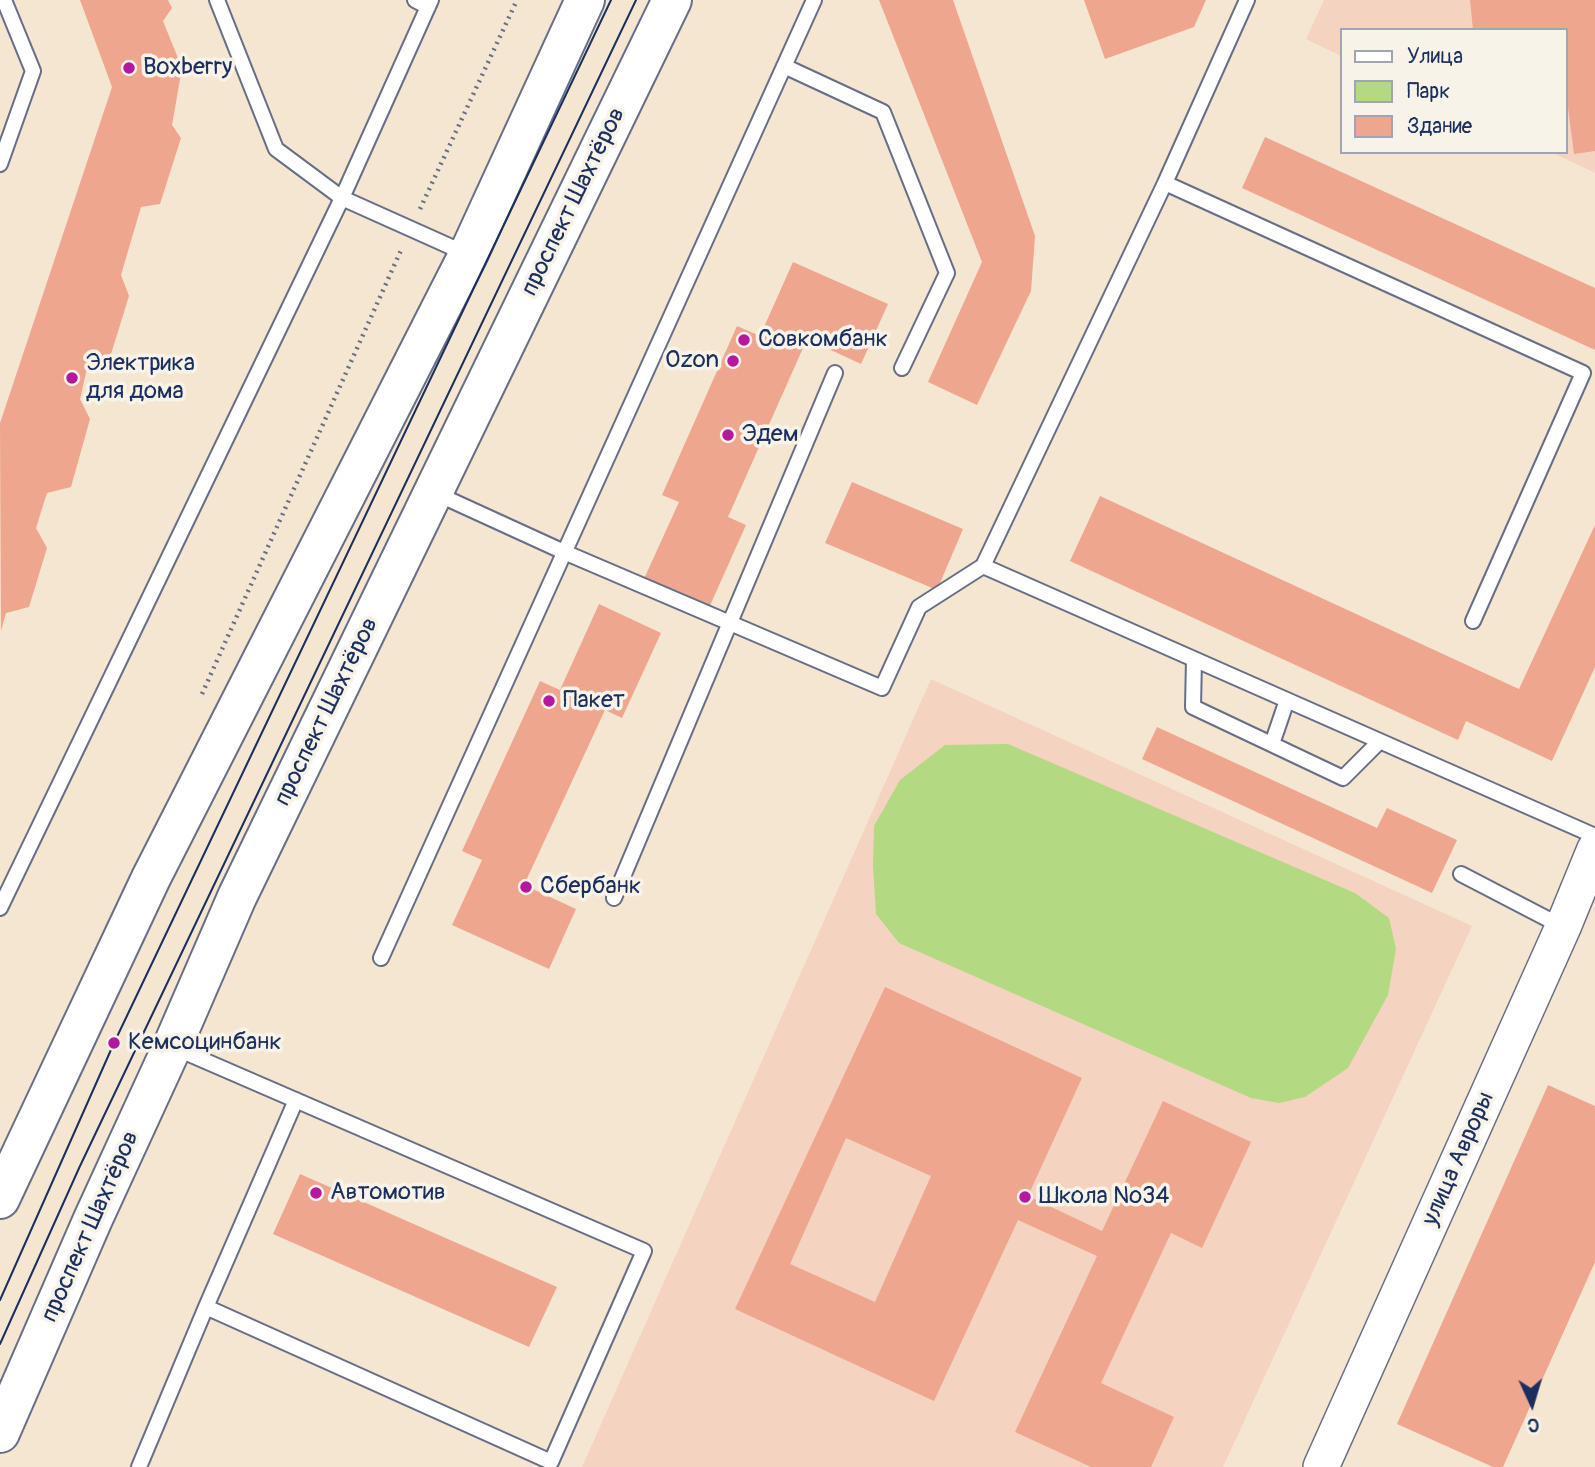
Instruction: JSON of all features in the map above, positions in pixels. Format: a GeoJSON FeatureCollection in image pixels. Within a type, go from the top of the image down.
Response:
{"type":"FeatureCollection","features":[{"type":"Feature","properties":{"kind":"main road"},"geometry":{"type":"LineString","coordinates":[[2,1191],[151,878],[468,255],[585,0]]}},
{"type":"Feature","properties":{"kind":"main road","name":"проспект Шахтёров"},"geometry":{"type":"LineString","coordinates":[[0,1433],[237,897],[672,0]]}},
{"type":"Feature","properties":{"kind":"street","name":"улица Авроры"},"geometry":{"type":"LineString","coordinates":[[1321,1467],[1563,928],[1595,849]]}},
{"type":"Feature","properties":{"kind":"lane"},"geometry":{"type":"LineString","coordinates":[[0,164],[33,71],[4,0]]}},
{"type":"Feature","properties":{"kind":"lane"},"geometry":{"type":"LineString","coordinates":[[217,0],[276,149],[342,198],[468,255]]}},
{"type":"Feature","properties":{"kind":"lane"},"geometry":{"type":"LineString","coordinates":[[381,958],[814,0]]}},
{"type":"Feature","properties":{"kind":"lane"},"geometry":{"type":"LineString","coordinates":[[433,492],[564,552],[882,688],[919,607],[983,566],[1165,183],[1247,0]]}},
{"type":"Feature","properties":{"kind":"lane"},"geometry":{"type":"LineString","coordinates":[[0,908],[342,198],[425,2]]}},
{"type":"Feature","properties":{"kind":"lane"},"geometry":{"type":"LineString","coordinates":[[784,66],[883,112],[947,273],[902,368]]}},
{"type":"Feature","properties":{"kind":"lane"},"geometry":{"type":"LineString","coordinates":[[1165,183],[1589,376],[1473,621]]}},
{"type":"Feature","properties":{"kind":"lane"},"geometry":{"type":"LineString","coordinates":[[614,898],[835,373]]}},
{"type":"Feature","properties":{"kind":"lane"},"geometry":{"type":"LineString","coordinates":[[983,566],[1595,836]]}},
{"type":"Feature","properties":{"kind":"lane"},"geometry":{"type":"LineString","coordinates":[[1194,659],[1193,707],[1343,778],[1380,741]]}},
{"type":"Feature","properties":{"kind":"lane"},"geometry":{"type":"LineString","coordinates":[[1272,744],[1287,700]]}},
{"type":"Feature","properties":{"kind":"lane"},"geometry":{"type":"LineString","coordinates":[[1461,874],[1563,928]]}},
{"type":"Feature","properties":{"kind":"lane"},"geometry":{"type":"LineString","coordinates":[[172,1047],[644,1251],[552,1465],[206,1307]]}},
{"type":"Feature","properties":{"kind":"lane"},"geometry":{"type":"LineString","coordinates":[[139,1467],[296,1100]]}},
{"type":"Feature","properties":{"kind":"path"},"geometry":{"type":"LineString","coordinates":[[200,699],[517,0]]}},
{"type":"Feature","properties":{"kind":"shaded area"},"geometry":{"type":"Polygon","coordinates":[[[1324,0],[1595,0],[1595,173],[1555,154],[1567,154],[1567,28],[1340,28],[1340,56],[1306,39],[1324,0]]]}},
{"type":"Feature","properties":{"kind":"shaded area","name":"Школа №34"},"geometry":{"type":"Polygon","coordinates":[[[931,679],[1472,926],[1223,1467],[582,1467],[931,679]]]}},
{"type":"Feature","properties":{"kind":"green space"},"geometry":{"type":"Polygon","coordinates":[[[1008,744],[1355,893],[1389,918],[1396,949],[1388,995],[1348,1068],[1305,1097],[1279,1103],[1251,1098],[899,943],[876,914],[874,826],[900,780],[945,745],[1008,744]]]}},
{"type":"Feature","properties":{"kind":"building"},"geometry":{"type":"Polygon","coordinates":[[[80,0],[168,0],[172,8],[163,21],[182,68],[172,125],[181,138],[160,204],[141,207],[121,275],[129,296],[111,354],[89,360],[80,399],[90,419],[71,487],[47,493],[36,528],[47,548],[29,607],[6,613],[1,631],[0,423],[112,87],[80,0]]]}},
{"type":"Feature","properties":{"kind":"building"},"geometry":{"type":"Polygon","coordinates":[[[879,0],[953,0],[1035,236],[1031,291],[977,405],[928,382],[982,262],[879,0]]]}},
{"type":"Feature","properties":{"kind":"building"},"geometry":{"type":"Polygon","coordinates":[[[1084,0],[1206,0],[1194,27],[1105,59],[1084,0]]]}},
{"type":"Feature","properties":{"kind":"building"},"geometry":{"type":"Polygon","coordinates":[[[1470,0],[1595,0],[1595,151],[1574,154],[1567,100],[1567,28],[1473,28],[1470,0]]]}},
{"type":"Feature","properties":{"kind":"building"},"geometry":{"type":"Polygon","coordinates":[[[1265,137],[1595,288],[1595,350],[1242,188],[1265,137]]]}},
{"type":"Feature","properties":{"kind":"building"},"geometry":{"type":"Polygon","coordinates":[[[793,262],[888,304],[861,364],[807,339],[728,517],[746,525],[708,610],[643,581],[679,502],[662,495],[737,326],[760,336],[793,262]]]}},
{"type":"Feature","properties":{"kind":"building"},"geometry":{"type":"Polygon","coordinates":[[[852,482],[963,529],[937,590],[825,543],[852,482]]]}},
{"type":"Feature","properties":{"kind":"building"},"geometry":{"type":"Polygon","coordinates":[[[1100,496],[1519,689],[1595,525],[1595,667],[1552,761],[1466,721],[1458,740],[1070,561],[1100,496]]]}},
{"type":"Feature","properties":{"kind":"building"},"geometry":{"type":"Polygon","coordinates":[[[599,604],[661,633],[622,718],[605,710],[524,885],[576,909],[549,969],[452,925],[482,860],[462,851],[540,681],[560,690],[599,604]]]}},
{"type":"Feature","properties":{"kind":"building"},"geometry":{"type":"Polygon","coordinates":[[[1157,727],[1377,828],[1387,808],[1457,840],[1432,893],[1142,759],[1157,727]]]}},
{"type":"Feature","properties":{"kind":"building"},"geometry":{"type":"Polygon","coordinates":[[[885,987],[1082,1078],[1028,1196],[1102,1231],[1163,1101],[1251,1142],[1202,1248],[1171,1233],[1101,1383],[1174,1417],[1151,1467],[1091,1467],[1015,1432],[1097,1256],[1018,1220],[934,1401],[735,1309],[885,987]],[[846,1138],[790,1264],[875,1302],[931,1176],[846,1138]]]}},
{"type":"Feature","properties":{"kind":"building"},"geometry":{"type":"Polygon","coordinates":[[[1548,1085],[1595,1106],[1595,1262],[1503,1467],[1493,1467],[1397,1424],[1548,1085]]]}},
{"type":"Feature","properties":{"kind":"building"},"geometry":{"type":"Polygon","coordinates":[[[300,1174],[557,1287],[529,1347],[273,1234],[300,1174]]]}},
{"type":"Feature","properties":{"kind":"tram line"},"geometry":{"type":"LineString","coordinates":[[0,1300],[114,1043],[611,0]]}},
{"type":"Feature","properties":{"kind":"tram line"},"geometry":{"type":"LineString","coordinates":[[0,1344],[80,1166],[636,0]]}},
{"type":"Feature","properties":{"kind":"place","name":"Boxberry"},"geometry":{"type":"Point","coordinates":[129,68]}},
{"type":"Feature","properties":{"kind":"place","name":"Совкомбанк"},"geometry":{"type":"Point","coordinates":[744,340]}},
{"type":"Feature","properties":{"kind":"place","name":"Ozon"},"geometry":{"type":"Point","coordinates":[733,361]}},
{"type":"Feature","properties":{"kind":"place","name":"Электрика для дома"},"geometry":{"type":"Point","coordinates":[72,378]}},
{"type":"Feature","properties":{"kind":"place","name":"Эдем"},"geometry":{"type":"Point","coordinates":[728,435]}},
{"type":"Feature","properties":{"kind":"place","name":"Пакет"},"geometry":{"type":"Point","coordinates":[549,701]}},
{"type":"Feature","properties":{"kind":"place","name":"Сбербанк"},"geometry":{"type":"Point","coordinates":[526,887]}},
{"type":"Feature","properties":{"kind":"place","name":"Кемсоцинбанк"},"geometry":{"type":"Point","coordinates":[114,1043]}},
{"type":"Feature","properties":{"kind":"place","name":"Автомотив"},"geometry":{"type":"Point","coordinates":[316,1193]}},
{"type":"Feature","properties":{"kind":"place","name":"Школа №34"},"geometry":{"type":"Point","coordinates":[1025,1197]}}]}
